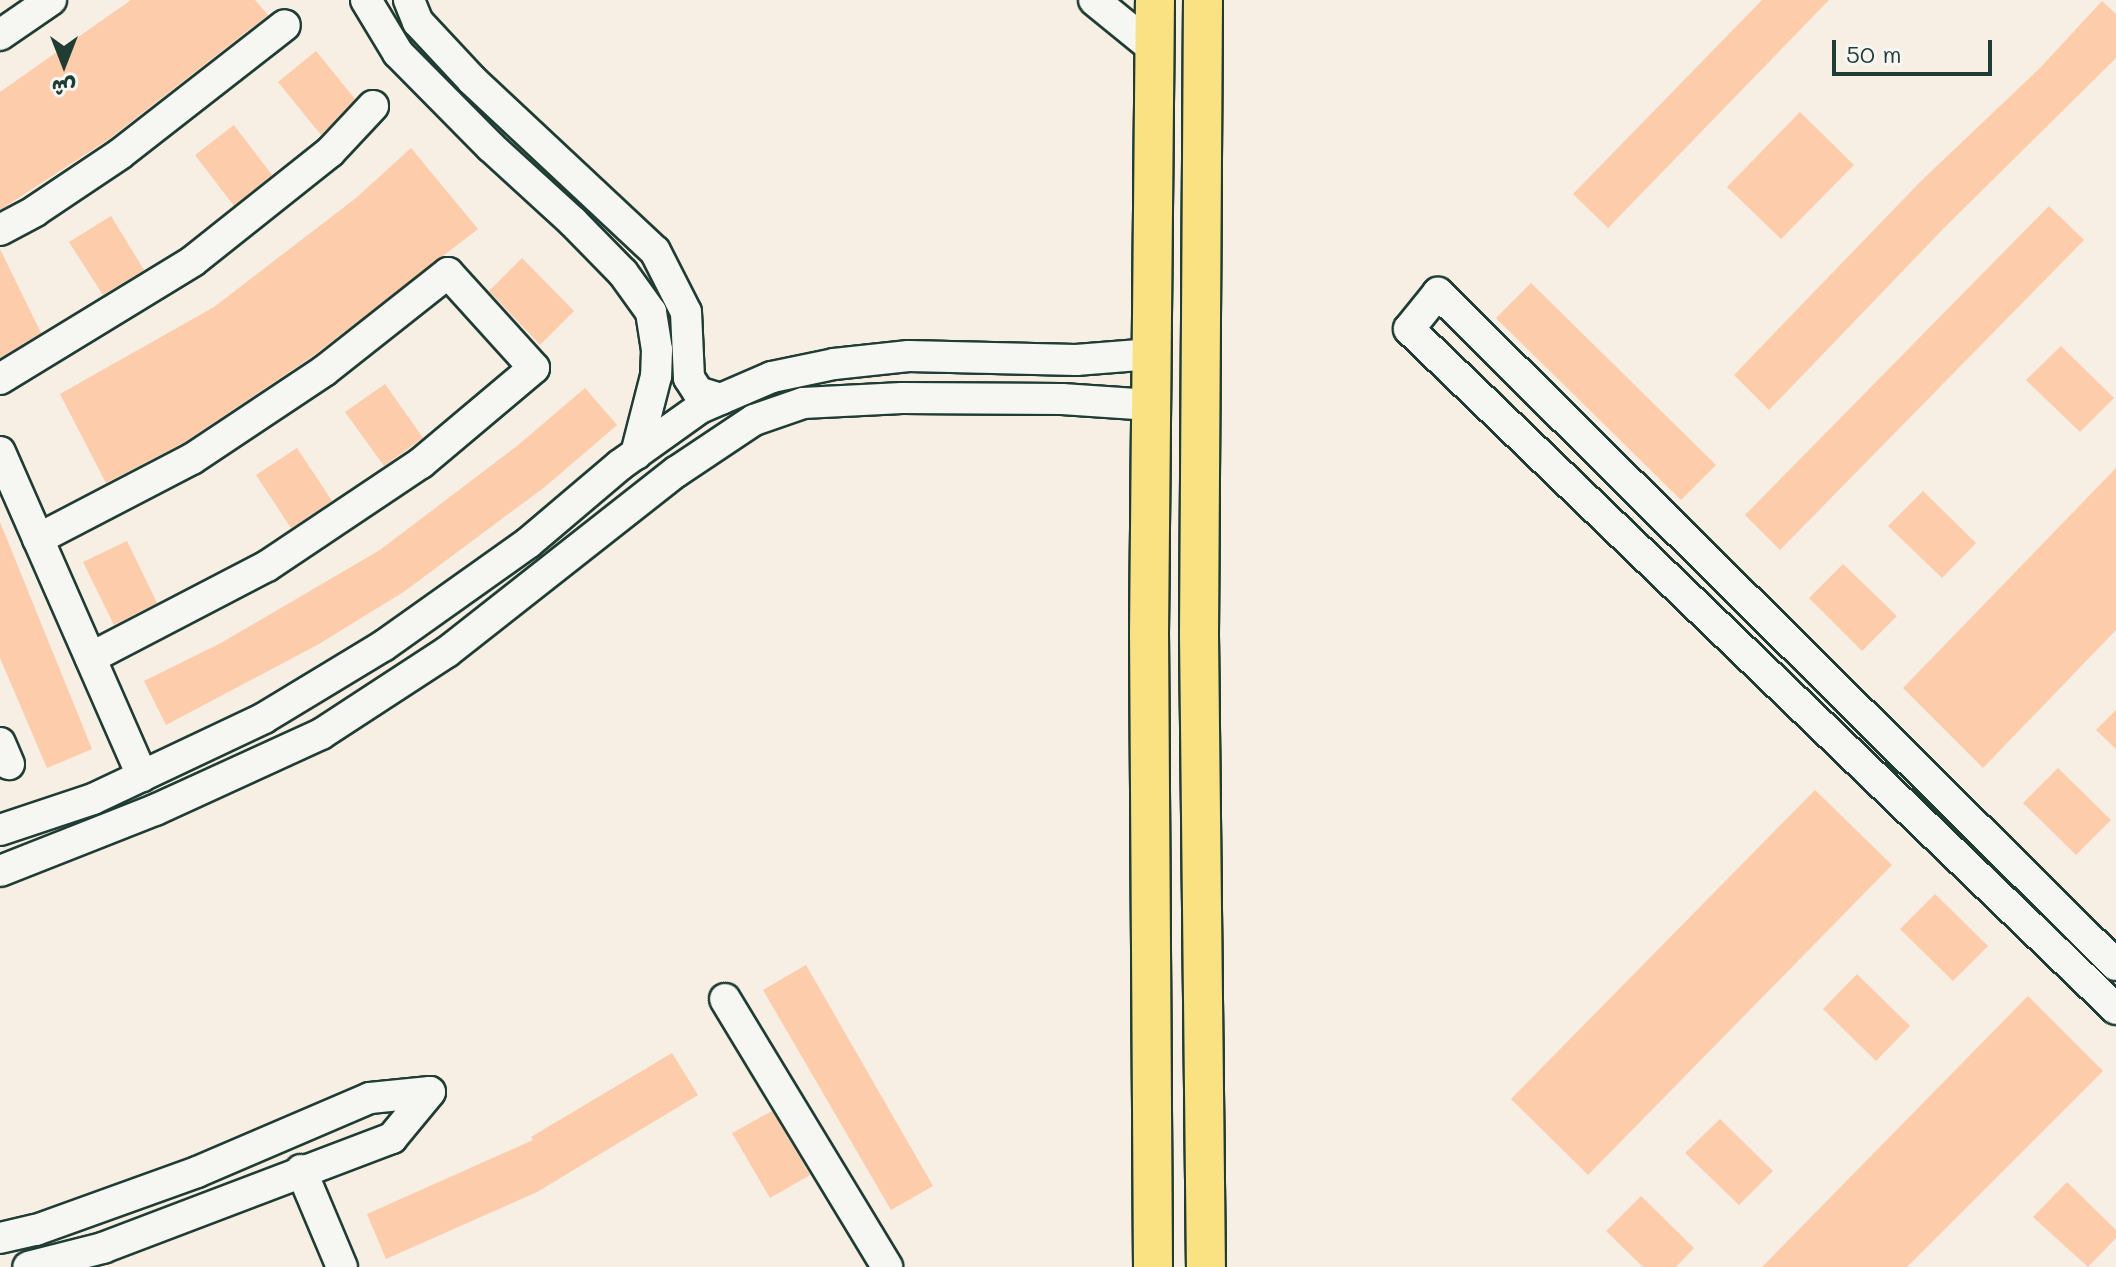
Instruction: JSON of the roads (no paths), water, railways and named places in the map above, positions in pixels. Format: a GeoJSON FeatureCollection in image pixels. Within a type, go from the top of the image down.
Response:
{"type":"FeatureCollection","features":[{"type":"Feature","properties":{"kind":"main road"},"geometry":{"type":"LineString","coordinates":[[1153,1267],[1151,405],[1155,0]]}},
{"type":"Feature","properties":{"kind":"main road"},"geometry":{"type":"LineString","coordinates":[[1203,0],[1199,635],[1206,1267]]}},
{"type":"Feature","properties":{"kind":"street"},"geometry":{"type":"LineString","coordinates":[[0,35],[51,0]]}},
{"type":"Feature","properties":{"kind":"street"},"geometry":{"type":"LineString","coordinates":[[366,0],[398,53],[583,232],[623,273],[651,312],[657,350],[656,376],[636,454]]}},
{"type":"Feature","properties":{"kind":"street"},"geometry":{"type":"LineString","coordinates":[[409,0],[418,22],[472,80],[655,251],[686,312],[689,378],[698,392],[721,399]]}},
{"type":"Feature","properties":{"kind":"street"},"geometry":{"type":"LineString","coordinates":[[1094,0],[1154,49]]}},
{"type":"Feature","properties":{"kind":"street"},"geometry":{"type":"LineString","coordinates":[[0,230],[35,211],[120,154],[285,25]]}},
{"type":"Feature","properties":{"kind":"street"},"geometry":{"type":"LineString","coordinates":[[0,379],[193,261],[330,152],[373,106]]}},
{"type":"Feature","properties":{"kind":"street"},"geometry":{"type":"LineString","coordinates":[[38,539],[192,459],[324,371],[448,273],[534,368],[421,463],[267,566],[90,658]]}},
{"type":"Feature","properties":{"kind":"street"},"geometry":{"type":"LineString","coordinates":[[2116,965],[1438,293],[1409,329],[2116,1009]]}},
{"type":"Feature","properties":{"kind":"street"},"geometry":{"type":"LineString","coordinates":[[0,830],[93,799],[264,718],[383,646],[528,543],[636,454],[700,408],[772,377],[834,364],[909,356],[1076,360],[1152,354]]}},
{"type":"Feature","properties":{"kind":"street"},"geometry":{"type":"LineString","coordinates":[[0,871],[155,810],[321,734],[447,652],[676,472],[754,420],[803,403],[902,398],[1062,399],[1151,405]]}},
{"type":"Feature","properties":{"kind":"street"},"geometry":{"type":"LineString","coordinates":[[0,452],[142,776]]}},
{"type":"Feature","properties":{"kind":"street"},"geometry":{"type":"LineString","coordinates":[[725,999],[887,1267]]}},
{"type":"Feature","properties":{"kind":"street"},"geometry":{"type":"LineString","coordinates":[[0,1238],[36,1230],[197,1172],[370,1098],[430,1092],[392,1138],[301,1170],[103,1248],[28,1267]]}},
{"type":"Feature","properties":{"kind":"street"},"geometry":{"type":"LineString","coordinates":[[301,1170],[342,1267]]}}]}
